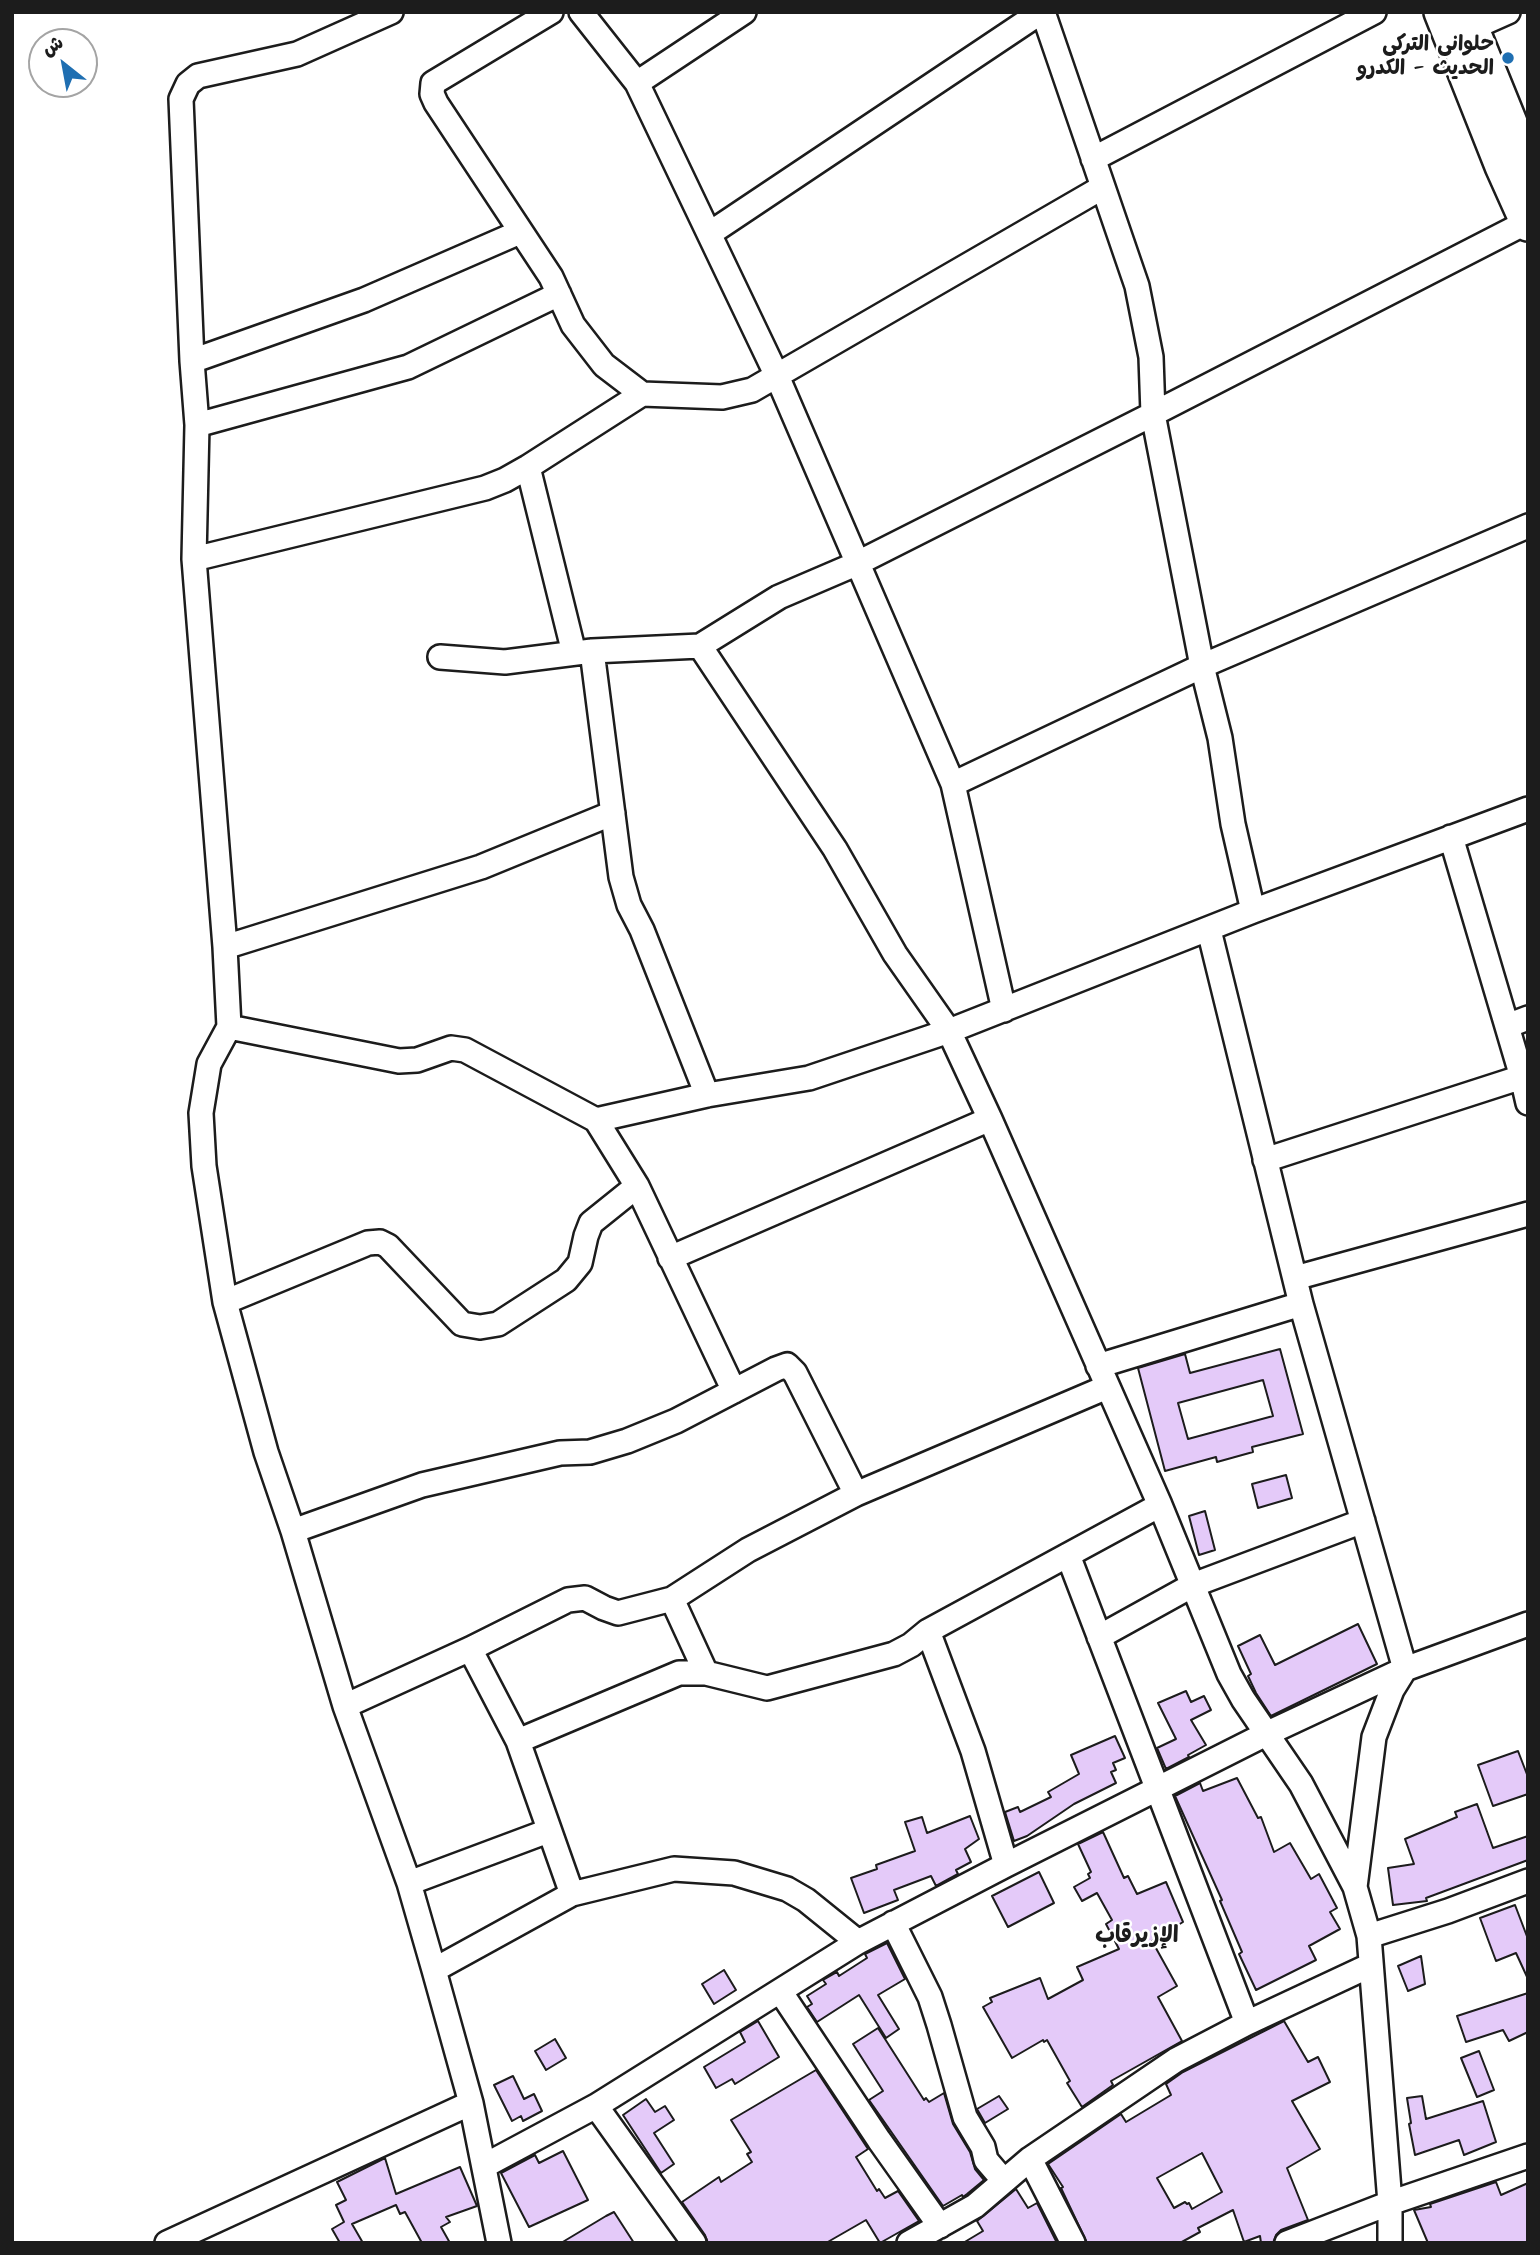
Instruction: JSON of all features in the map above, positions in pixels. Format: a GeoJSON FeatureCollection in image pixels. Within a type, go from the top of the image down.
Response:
{"type":"FeatureCollection","features":[{"type":"Feature","properties":{"kind":"highway"},"geometry":{"type":"LineString","coordinates":[[1441,12],[1527,223]]}},
{"type":"Feature","properties":{"kind":"highway"},"geometry":{"type":"LineString","coordinates":[[1469,20],[1527,160]]}},
{"type":"Feature","properties":{"kind":"street"},"geometry":{"type":"LineString","coordinates":[[391,12],[297,54],[198,76],[188,84],[181,99],[197,425],[194,559],[229,1027],[209,1064],[201,1113],[204,1166],[225,1303],[266,1452],[293,1531],[345,1706],[409,1883],[435,1970],[471,2104],[499,2243]]}},
{"type":"Feature","properties":{"kind":"street"},"geometry":{"type":"LineString","coordinates":[[551,12],[433,83],[432,94],[551,277],[573,325],[604,365],[642,394]]}},
{"type":"Feature","properties":{"kind":"street"},"geometry":{"type":"LineString","coordinates":[[581,12],[637,83],[778,376],[856,564],[953,784],[1004,1010]]}},
{"type":"Feature","properties":{"kind":"street"},"geometry":{"type":"LineString","coordinates":[[637,83],[744,12]]}},
{"type":"Feature","properties":{"kind":"street"},"geometry":{"type":"LineString","coordinates":[[709,233],[1042,12],[1137,286],[1151,357],[1153,414],[1202,666],[1220,737],[1233,824],[1253,911]]}},
{"type":"Feature","properties":{"kind":"street"},"geometry":{"type":"LineString","coordinates":[[1093,159],[1374,12]]}},
{"type":"Feature","properties":{"kind":"street"},"geometry":{"type":"LineString","coordinates":[[1469,20],[1508,12]]}},
{"type":"Feature","properties":{"kind":"street"},"geometry":{"type":"LineString","coordinates":[[194,559],[485,488],[528,467],[642,394],[722,397],[752,390],[1103,187]]}},
{"type":"Feature","properties":{"kind":"street"},"geometry":{"type":"LineString","coordinates":[[440,657],[505,662],[583,652],[700,646],[779,597],[856,564],[1527,223]]}},
{"type":"Feature","properties":{"kind":"street"},"geometry":{"type":"LineString","coordinates":[[192,361],[364,300],[520,232]]}},
{"type":"Feature","properties":{"kind":"street"},"geometry":{"type":"LineString","coordinates":[[197,425],[408,367],[558,294]]}},
{"type":"Feature","properties":{"kind":"street"},"geometry":{"type":"LineString","coordinates":[[528,467],[583,652],[613,813],[621,877],[629,905],[642,930],[707,1095]]}},
{"type":"Feature","properties":{"kind":"street"},"geometry":{"type":"LineString","coordinates":[[953,784],[1202,666],[1528,526]]}},
{"type":"Feature","properties":{"kind":"street"},"geometry":{"type":"LineString","coordinates":[[700,646],[835,849],[895,954],[949,1031],[1160,1505],[1229,1674],[1307,1793],[1354,1887],[1368,1936],[1391,2243]]}},
{"type":"Feature","properties":{"kind":"street"},"geometry":{"type":"LineString","coordinates":[[597,1120],[707,1095],[809,1078],[949,1031],[1253,911],[1528,809]]}},
{"type":"Feature","properties":{"kind":"street"},"geometry":{"type":"LineString","coordinates":[[225,947],[481,866],[613,813]]}},
{"type":"Feature","properties":{"kind":"street"},"geometry":{"type":"LineString","coordinates":[[1451,837],[1518,1022],[1522,1077],[1528,1103]]}},
{"type":"Feature","properties":{"kind":"street"},"geometry":{"type":"LineString","coordinates":[[1209,930],[1301,1304],[1405,1669],[1392,1690],[1374,1737],[1354,1887]]}},
{"type":"Feature","properties":{"kind":"street"},"geometry":{"type":"LineString","coordinates":[[229,1027],[399,1060],[417,1060],[451,1048],[465,1049],[597,1120],[637,1186],[734,1391]]}},
{"type":"Feature","properties":{"kind":"street"},"geometry":{"type":"LineString","coordinates":[[1265,1160],[1522,1077]]}},
{"type":"Feature","properties":{"kind":"street"},"geometry":{"type":"LineString","coordinates":[[670,1258],[990,1119]]}},
{"type":"Feature","properties":{"kind":"street"},"geometry":{"type":"LineString","coordinates":[[225,1303],[368,1242],[380,1242],[388,1246],[462,1324],[480,1327],[498,1324],[566,1280],[580,1263],[592,1223],[637,1186]]}},
{"type":"Feature","properties":{"kind":"street"},"geometry":{"type":"LineString","coordinates":[[1295,1278],[1528,1214]]}},
{"type":"Feature","properties":{"kind":"street"},"geometry":{"type":"LineString","coordinates":[[1098,1366],[1301,1304]]}},
{"type":"Feature","properties":{"kind":"street"},"geometry":{"type":"LineString","coordinates":[[293,1531],[422,1485],[560,1453],[590,1452],[627,1441],[677,1420],[776,1369],[787,1366],[795,1373],[856,1494]]}},
{"type":"Feature","properties":{"kind":"street"},"geometry":{"type":"LineString","coordinates":[[345,1706],[470,1649],[568,1600],[585,1598],[618,1613],[672,1599],[748,1550],[856,1494],[1107,1387]]}},
{"type":"Feature","properties":{"kind":"street"},"geometry":{"type":"LineString","coordinates":[[518,1741],[679,1673],[706,1673],[767,1688],[894,1654],[928,1631],[1160,1505]]}},
{"type":"Feature","properties":{"kind":"street"},"geometry":{"type":"LineString","coordinates":[[1099,1637],[1193,1585],[1363,1521]]}},
{"type":"Feature","properties":{"kind":"street"},"geometry":{"type":"LineString","coordinates":[[1068,1555],[1247,2023]]}},
{"type":"Feature","properties":{"kind":"street"},"geometry":{"type":"LineString","coordinates":[[672,1599],[706,1673]]}},
{"type":"Feature","properties":{"kind":"street"},"geometry":{"type":"LineString","coordinates":[[484,2166],[596,2106],[858,1942],[893,1923],[1266,1734],[1405,1669],[1528,1624]]}},
{"type":"Feature","properties":{"kind":"street"},"geometry":{"type":"LineString","coordinates":[[928,1631],[973,1751],[1006,1865]]}},
{"type":"Feature","properties":{"kind":"street"},"geometry":{"type":"LineString","coordinates":[[470,1649],[518,1741],[572,1894]]}},
{"type":"Feature","properties":{"kind":"street"},"geometry":{"type":"LineString","coordinates":[[409,1883],[548,1831]]}},
{"type":"Feature","properties":{"kind":"street"},"geometry":{"type":"LineString","coordinates":[[435,1970],[572,1894],[674,1869],[734,1873],[788,1889],[858,1942]]}},
{"type":"Feature","properties":{"kind":"street"},"geometry":{"type":"LineString","coordinates":[[1368,1936],[1448,1911],[1528,1881]]}},
{"type":"Feature","properties":{"kind":"street"},"geometry":{"type":"LineString","coordinates":[[893,1923],[930,1997],[965,2118],[983,2147],[986,2160],[1004,2181]]}},
{"type":"Feature","properties":{"kind":"street"},"geometry":{"type":"LineString","coordinates":[[909,2243],[975,2206],[1030,2159],[1176,2060],[1247,2023],[1371,1965]]}},
{"type":"Feature","properties":{"kind":"street"},"geometry":{"type":"LineString","coordinates":[[780,1991],[940,2226]]}},
{"type":"Feature","properties":{"kind":"street"},"geometry":{"type":"LineString","coordinates":[[167,2243],[471,2104]]}},
{"type":"Feature","properties":{"kind":"street"},"geometry":{"type":"LineString","coordinates":[[596,2106],[694,2243]]}},
{"type":"Feature","properties":{"kind":"street"},"geometry":{"type":"LineString","coordinates":[[1287,2243],[1390,2203],[1528,2155]]}},
{"type":"Feature","properties":{"kind":"street"},"geometry":{"type":"LineString","coordinates":[[1030,2159],[1073,2243]]}},
{"type":"Feature","properties":{"kind":"building"},"geometry":{"type":"Polygon","coordinates":[[[1280,1349],[1303,1434],[1252,1447],[1253,1452],[1217,1462],[1216,1457],[1165,1471],[1138,1368],[1185,1354],[1190,1373],[1280,1349]],[[1263,1380],[1178,1403],[1188,1439],[1273,1416],[1263,1380]]]}},
{"type":"Feature","properties":{"kind":"building"},"geometry":{"type":"Polygon","coordinates":[[[1286,1475],[1292,1498],[1258,1508],[1252,1484],[1286,1475]]]}},
{"type":"Feature","properties":{"kind":"building"},"geometry":{"type":"Polygon","coordinates":[[[1205,1511],[1215,1550],[1199,1555],[1189,1516],[1205,1511]]]}},
{"type":"Feature","properties":{"kind":"building"},"geometry":{"type":"Polygon","coordinates":[[[1358,1624],[1377,1664],[1271,1716],[1256,1693],[1248,1676],[1251,1674],[1238,1646],[1260,1635],[1275,1665],[1358,1624]]]}},
{"type":"Feature","properties":{"kind":"building"},"geometry":{"type":"Polygon","coordinates":[[[1186,1691],[1191,1702],[1204,1696],[1211,1710],[1191,1720],[1206,1745],[1166,1769],[1157,1748],[1176,1739],[1158,1703],[1186,1691]]]}},
{"type":"Feature","properties":{"kind":"building"},"geometry":{"type":"Polygon","coordinates":[[[1115,1736],[1125,1758],[1113,1763],[1116,1770],[1111,1772],[1116,1783],[1074,1804],[1027,1836],[1014,1841],[1005,1812],[1018,1807],[1020,1812],[1051,1797],[1048,1792],[1079,1774],[1071,1755],[1115,1736]]]}},
{"type":"Feature","properties":{"kind":"building"},"geometry":{"type":"Polygon","coordinates":[[[1518,1751],[1528,1777],[1528,1794],[1493,1806],[1478,1765],[1518,1751]]]}},
{"type":"Feature","properties":{"kind":"building"},"geometry":{"type":"Polygon","coordinates":[[[1237,1778],[1258,1818],[1261,1817],[1274,1852],[1290,1843],[1311,1879],[1319,1874],[1337,1908],[1330,1912],[1340,1929],[1309,1946],[1316,1960],[1256,1990],[1239,1954],[1242,1952],[1220,1901],[1222,1900],[1175,1796],[1200,1783],[1203,1791],[1237,1778]]]}},
{"type":"Feature","properties":{"kind":"building"},"geometry":{"type":"Polygon","coordinates":[[[1477,1804],[1493,1848],[1528,1836],[1528,1860],[1426,1898],[1427,1901],[1393,1905],[1388,1868],[1414,1864],[1405,1839],[1457,1817],[1455,1812],[1477,1804]]]}},
{"type":"Feature","properties":{"kind":"building"},"geometry":{"type":"Polygon","coordinates":[[[970,1816],[979,1839],[965,1849],[971,1862],[956,1870],[958,1874],[936,1886],[931,1876],[894,1890],[898,1900],[864,1913],[851,1878],[877,1869],[876,1865],[915,1851],[905,1822],[922,1817],[927,1833],[970,1816]]]}},
{"type":"Feature","properties":{"kind":"building"},"geometry":{"type":"Polygon","coordinates":[[[1103,1832],[1124,1878],[1128,1876],[1137,1894],[1166,1882],[1183,1922],[1152,1941],[1177,1986],[1158,1997],[1182,2041],[1111,2081],[1113,2085],[1082,2107],[1067,2083],[1070,2081],[1047,2040],[1012,2058],[983,2007],[992,2002],[990,1998],[1040,1978],[1048,1999],[1083,1980],[1077,1967],[1119,1949],[1106,1924],[1112,1920],[1097,1893],[1082,1901],[1074,1887],[1090,1878],[1088,1874],[1091,1872],[1078,1844],[1103,1832]]]}},
{"type":"Feature","properties":{"kind":"building"},"geometry":{"type":"Polygon","coordinates":[[[1039,1872],[1054,1903],[1008,1927],[992,1896],[1039,1872]]]}},
{"type":"Feature","properties":{"kind":"building"},"geometry":{"type":"Polygon","coordinates":[[[1515,1905],[1528,1939],[1528,1979],[1516,1953],[1496,1961],[1480,1918],[1515,1905]]]}},
{"type":"Feature","properties":{"kind":"building"},"geometry":{"type":"Polygon","coordinates":[[[887,1943],[905,1979],[878,1995],[899,2029],[886,2038],[859,1995],[817,2022],[807,2007],[812,2004],[807,1996],[826,1984],[823,1980],[837,1972],[839,1976],[867,1958],[865,1954],[887,1943]]]}},
{"type":"Feature","properties":{"kind":"building"},"geometry":{"type":"Polygon","coordinates":[[[1421,1956],[1425,1984],[1408,1991],[1398,1966],[1421,1956]]]}},
{"type":"Feature","properties":{"kind":"building"},"geometry":{"type":"Polygon","coordinates":[[[724,1970],[736,1990],[714,2004],[702,1984],[724,1970]]]}},
{"type":"Feature","properties":{"kind":"building"},"geometry":{"type":"Polygon","coordinates":[[[1528,1993],[1528,2032],[1509,2041],[1503,2030],[1466,2042],[1457,2016],[1528,1993]]]}},
{"type":"Feature","properties":{"kind":"building"},"geometry":{"type":"Polygon","coordinates":[[[758,2021],[779,2057],[735,2084],[732,2079],[716,2088],[704,2067],[745,2042],[740,2032],[758,2021]]]}},
{"type":"Feature","properties":{"kind":"building"},"geometry":{"type":"Polygon","coordinates":[[[1284,2021],[1308,2062],[1318,2057],[1330,2082],[1292,2101],[1320,2149],[1287,2168],[1308,2220],[1281,2230],[1273,2243],[1261,2243],[1260,2236],[1244,2242],[1233,2210],[1198,2228],[1200,2232],[1180,2243],[1087,2243],[1061,2188],[1063,2187],[1048,2164],[1121,2114],[1126,2122],[1171,2095],[1166,2084],[1183,2072],[1284,2021]],[[1202,2153],[1157,2178],[1174,2208],[1185,2202],[1189,2203],[1192,2209],[1222,2192],[1202,2153]]]}},
{"type":"Feature","properties":{"kind":"building"},"geometry":{"type":"Polygon","coordinates":[[[878,2028],[924,2100],[926,2098],[929,2102],[944,2093],[953,2124],[970,2152],[975,2169],[984,2180],[963,2197],[962,2195],[943,2206],[869,2100],[883,2091],[853,2044],[878,2028]]]}},
{"type":"Feature","properties":{"kind":"building"},"geometry":{"type":"Polygon","coordinates":[[[555,2039],[566,2058],[546,2070],[535,2051],[555,2039]]]}},
{"type":"Feature","properties":{"kind":"building"},"geometry":{"type":"Polygon","coordinates":[[[1479,2051],[1494,2090],[1477,2097],[1461,2058],[1479,2051]]]}},
{"type":"Feature","properties":{"kind":"building"},"geometry":{"type":"Polygon","coordinates":[[[816,2070],[868,2149],[856,2157],[877,2191],[879,2189],[885,2198],[898,2191],[919,2221],[880,2243],[866,2220],[826,2243],[708,2243],[682,2202],[719,2177],[721,2182],[752,2162],[747,2154],[751,2152],[731,2120],[816,2070]]]}},
{"type":"Feature","properties":{"kind":"building"},"geometry":{"type":"Polygon","coordinates":[[[513,2076],[524,2099],[534,2094],[542,2111],[523,2121],[521,2116],[512,2121],[494,2085],[513,2076]]]}},
{"type":"Feature","properties":{"kind":"building"},"geometry":{"type":"Polygon","coordinates":[[[999,2096],[1008,2109],[985,2123],[977,2109],[999,2096]]]}},
{"type":"Feature","properties":{"kind":"building"},"geometry":{"type":"Polygon","coordinates":[[[1422,2096],[1426,2119],[1483,2101],[1496,2142],[1464,2155],[1459,2140],[1415,2155],[1407,2098],[1422,2096]]]}},
{"type":"Feature","properties":{"kind":"building"},"geometry":{"type":"Polygon","coordinates":[[[646,2099],[655,2112],[665,2106],[674,2120],[654,2133],[674,2164],[661,2173],[623,2115],[646,2099]]]}},
{"type":"Feature","properties":{"kind":"building"},"geometry":{"type":"Polygon","coordinates":[[[563,2151],[588,2200],[529,2227],[501,2173],[535,2155],[539,2163],[563,2151]]]}},
{"type":"Feature","properties":{"kind":"building"},"geometry":{"type":"Polygon","coordinates":[[[385,2158],[396,2194],[460,2167],[477,2206],[446,2217],[450,2222],[441,2227],[450,2243],[422,2243],[405,2212],[400,2214],[396,2205],[352,2224],[363,2243],[340,2243],[332,2229],[344,2222],[336,2205],[346,2200],[337,2182],[385,2158]]]}},
{"type":"Feature","properties":{"kind":"building"},"geometry":{"type":"Polygon","coordinates":[[[1496,2182],[1501,2195],[1528,2183],[1528,2243],[1428,2243],[1414,2210],[1431,2207],[1430,2204],[1496,2182]]]}},
{"type":"Feature","properties":{"kind":"building"},"geometry":{"type":"Polygon","coordinates":[[[1016,2189],[1028,2208],[1037,2203],[1057,2243],[963,2243],[983,2231],[977,2221],[1016,2189]]]}},
{"type":"Feature","properties":{"kind":"building"},"geometry":{"type":"Polygon","coordinates":[[[614,2212],[634,2243],[561,2243],[606,2216],[614,2212]]]}},
{"type":"Feature","properties":{"kind":"place","name":"حلواني التركي الحديث - الكدرو"},"geometry":{"type":"Point","coordinates":[1508,58]}},
{"type":"Feature","properties":{"kind":"district","name":"الإزيرقاب"},"geometry":{"type":"Point","coordinates":[1137,1938]}}]}
